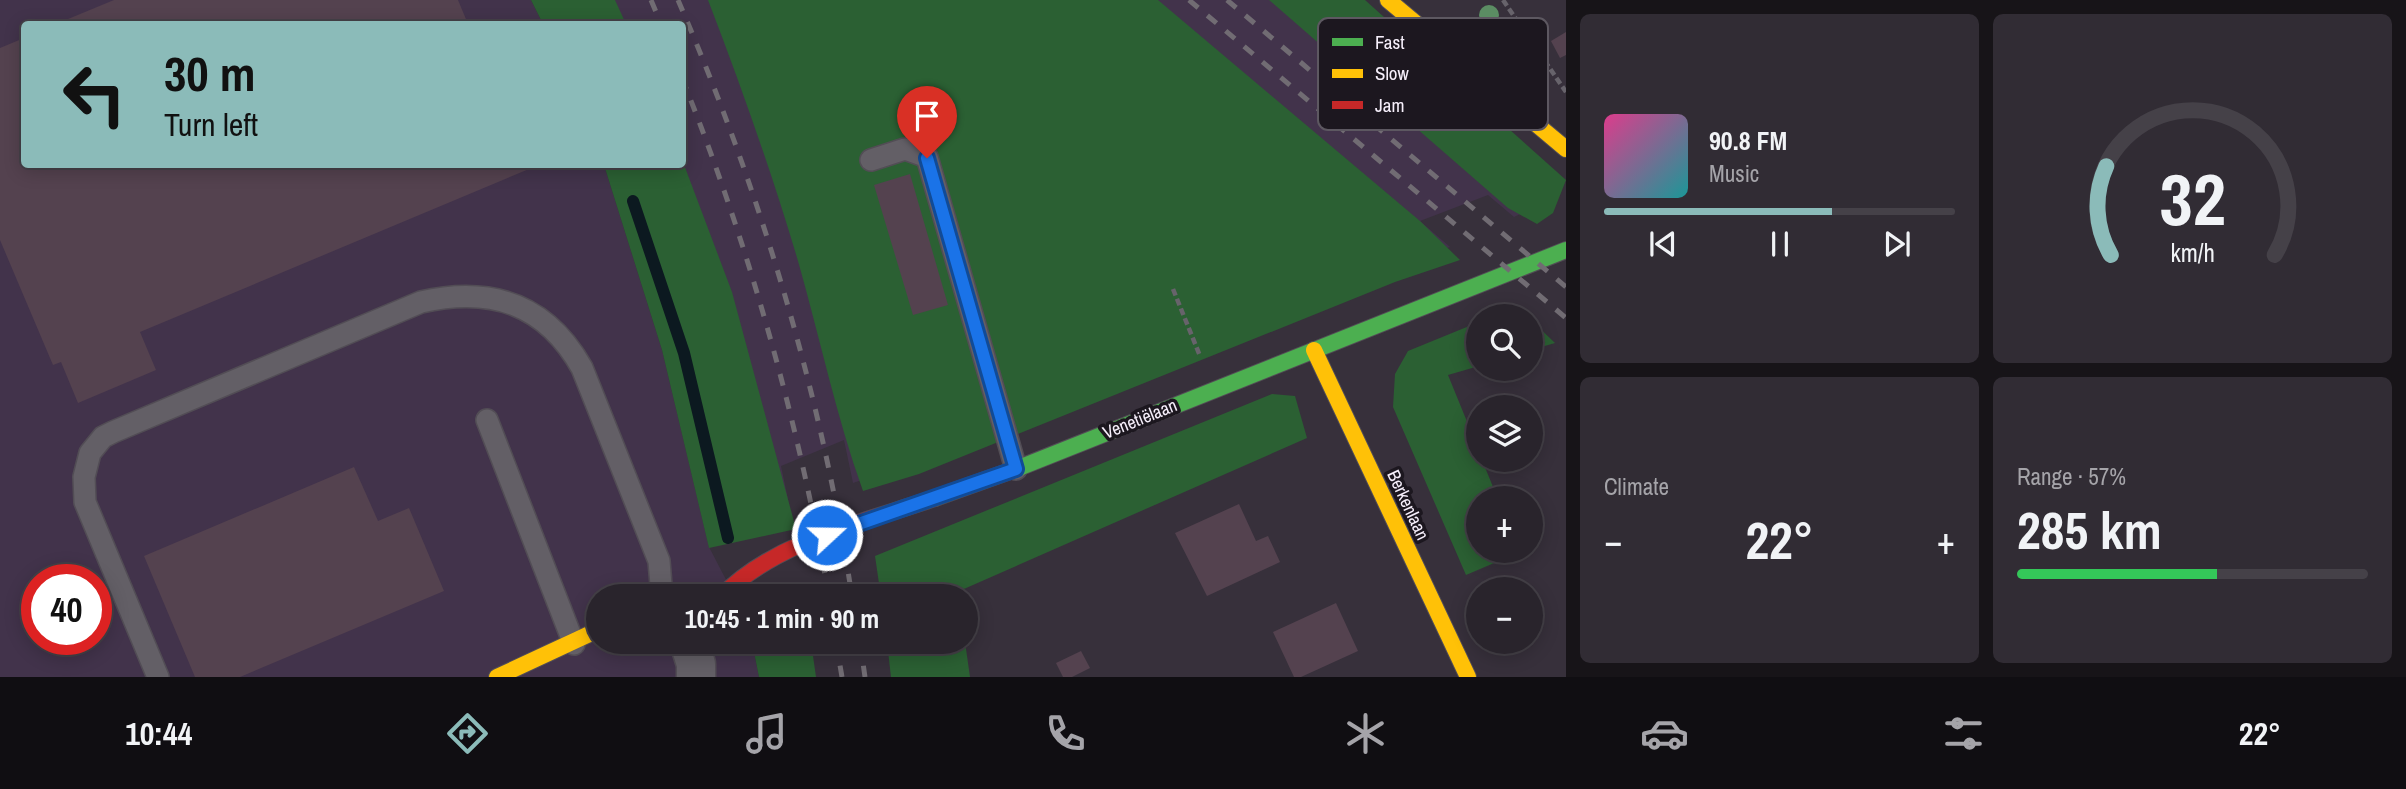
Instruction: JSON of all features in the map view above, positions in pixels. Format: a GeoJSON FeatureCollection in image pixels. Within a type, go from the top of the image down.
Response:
{"type":"FeatureCollection","features":[{"type":"Feature","properties":{"kind":"street"},"geometry":{"type":"LineString","coordinates":[[1388,0],[1410,18]]}},
{"type":"Feature","properties":{"kind":"street"},"geometry":{"type":"LineString","coordinates":[[1543,130],[1566,149]]}},
{"type":"Feature","properties":{"kind":"street","name":"Venetiëlaan"},"geometry":{"type":"LineString","coordinates":[[737,584],[758,566],[787,550],[1016,469],[1566,250]]}},
{"type":"Feature","properties":{"kind":"street","name":"Berkenlaan"},"geometry":{"type":"LineString","coordinates":[[1314,350],[1468,677]]}},
{"type":"Feature","properties":{"kind":"street"},"geometry":{"type":"LineString","coordinates":[[497,677],[586,637]]}},
{"type":"Feature","properties":{"kind":"street"},"geometry":{"type":"LineString","coordinates":[[693,654],[696,677]]}},
{"type":"Feature","properties":{"kind":"lane"},"geometry":{"type":"LineString","coordinates":[[871,160],[905,149],[927,158],[1016,469]]}},
{"type":"Feature","properties":{"kind":"lane"},"geometry":{"type":"LineString","coordinates":[[158,677],[85,502],[85,464],[90,453],[103,437],[421,302],[446,296],[472,296],[518,305],[556,330],[582,368],[659,561],[661,584]]}},
{"type":"Feature","properties":{"kind":"lane"},"geometry":{"type":"LineString","coordinates":[[487,420],[575,644]]}},
{"type":"Feature","properties":{"kind":"path"},"geometry":{"type":"LineString","coordinates":[[1503,0],[1515,18]]}},
{"type":"Feature","properties":{"kind":"path"},"geometry":{"type":"LineString","coordinates":[[1548,66],[1566,92]]}},
{"type":"Feature","properties":{"kind":"path"},"geometry":{"type":"LineString","coordinates":[[1172,289],[1213,390]]}},
{"type":"Feature","properties":{"kind":"shaded area"},"geometry":{"type":"Polygon","coordinates":[[[0,0],[531,0],[542,21],[21,21],[21,168],[605,168],[662,350],[709,547],[728,584],[586,584],[586,654],[754,654],[759,677],[0,677],[0,0]]]}},
{"type":"Feature","properties":{"kind":"shaded area"},"geometry":{"type":"Polygon","coordinates":[[[548,0],[786,0],[904,465],[853,483],[844,440],[781,466],[789,504],[683,168],[686,168],[686,21],[557,21],[548,0]]]}},
{"type":"Feature","properties":{"kind":"shaded area"},"geometry":{"type":"Polygon","coordinates":[[[1021,0],[1343,0],[1361,18],[1318,18],[1318,130],[1476,130],[1548,201],[1514,217],[1488,195],[1420,221],[1450,247],[1408,261],[1021,0]]]}},
{"type":"Feature","properties":{"kind":"green space"},"geometry":{"type":"Polygon","coordinates":[[[531,0],[615,0],[625,21],[542,21],[531,0]]]}},
{"type":"Feature","properties":{"kind":"green space"},"geometry":{"type":"Polygon","coordinates":[[[708,0],[1158,0],[1420,221],[1460,260],[1395,282],[919,474],[863,491],[836,406],[788,228],[756,130],[708,0]]]}},
{"type":"Feature","properties":{"kind":"green space"},"geometry":{"type":"Polygon","coordinates":[[[1269,0],[1365,0],[1385,18],[1318,18],[1318,43],[1269,0]]]}},
{"type":"Feature","properties":{"kind":"green space"},"geometry":{"type":"Polygon","coordinates":[[[1418,130],[1510,130],[1566,180],[1553,213],[1537,224],[1508,208],[1418,130]]]}},
{"type":"Feature","properties":{"kind":"green space"},"geometry":{"type":"Polygon","coordinates":[[[605,168],[685,168],[732,292],[796,529],[709,548],[662,350],[605,168]]]}},
{"type":"Feature","properties":{"kind":"green space"},"geometry":{"type":"Polygon","coordinates":[[[1466,327],[1466,370],[1448,375],[1466,419],[1466,472],[1487,472],[1493,486],[1466,486],[1466,563],[1494,563],[1466,575],[1393,407],[1395,374],[1408,351],[1466,327]]]}},
{"type":"Feature","properties":{"kind":"green space"},"geometry":{"type":"Polygon","coordinates":[[[1543,332],[1555,343],[1543,346],[1543,332]]]}},
{"type":"Feature","properties":{"kind":"green space"},"geometry":{"type":"Polygon","coordinates":[[[1272,394],[1295,396],[1307,438],[975,584],[879,584],[875,556],[1272,394]]]}},
{"type":"Feature","properties":{"kind":"green space"},"geometry":{"type":"Polygon","coordinates":[[[754,654],[813,654],[816,677],[759,677],[754,654]]]}},
{"type":"Feature","properties":{"kind":"green space"},"geometry":{"type":"Polygon","coordinates":[[[888,654],[967,654],[970,677],[891,677],[888,654]]]}},
{"type":"Feature","properties":{"kind":"building"},"geometry":{"type":"Polygon","coordinates":[[[114,0],[458,0],[467,21],[63,21],[114,0]]]}},
{"type":"Feature","properties":{"kind":"building"},"geometry":{"type":"Polygon","coordinates":[[[1566,32],[1566,55],[1560,58],[1551,41],[1566,32]]]}},
{"type":"Feature","properties":{"kind":"building"},"geometry":{"type":"Polygon","coordinates":[[[21,39],[21,168],[529,169],[140,332],[156,370],[78,403],[61,362],[53,365],[0,240],[0,48],[21,39]]]}},
{"type":"Feature","properties":{"kind":"building"},"geometry":{"type":"Polygon","coordinates":[[[910,174],[948,305],[913,315],[874,185],[910,174]]]}},
{"type":"Feature","properties":{"kind":"building"},"geometry":{"type":"Polygon","coordinates":[[[354,467],[378,521],[409,508],[444,591],[240,677],[195,677],[144,556],[354,467]]]}},
{"type":"Feature","properties":{"kind":"building"},"geometry":{"type":"Polygon","coordinates":[[[1239,504],[1256,541],[1268,536],[1280,562],[1207,596],[1175,533],[1239,504]]]}},
{"type":"Feature","properties":{"kind":"building"},"geometry":{"type":"Polygon","coordinates":[[[1336,603],[1358,651],[1301,677],[1294,677],[1273,632],[1336,603]]]}},
{"type":"Feature","properties":{"kind":"building"},"geometry":{"type":"Polygon","coordinates":[[[1081,651],[1090,668],[1072,677],[1063,677],[1056,663],[1081,651]]]}},
{"type":"Feature","properties":{"kind":"waterway"},"geometry":{"type":"LineString","coordinates":[[633,201],[684,353],[728,538]]}},
{"type":"Feature","properties":{"kind":"railway"},"geometry":{"type":"LineString","coordinates":[[651,0],[660,21]]}},
{"type":"Feature","properties":{"kind":"railway"},"geometry":{"type":"LineString","coordinates":[[678,0],[735,144],[784,293],[824,445],[850,584]]}},
{"type":"Feature","properties":{"kind":"railway"},"geometry":{"type":"LineString","coordinates":[[1189,0],[1318,109]]}},
{"type":"Feature","properties":{"kind":"railway"},"geometry":{"type":"LineString","coordinates":[[1227,0],[1318,77]]}},
{"type":"Feature","properties":{"kind":"railway"},"geometry":{"type":"LineString","coordinates":[[686,88],[729,205],[769,334],[787,399],[827,584]]}},
{"type":"Feature","properties":{"kind":"railway"},"geometry":{"type":"LineString","coordinates":[[1343,130],[1566,318]]}},
{"type":"Feature","properties":{"kind":"railway"},"geometry":{"type":"LineString","coordinates":[[1381,130],[1566,287]]}},
{"type":"Feature","properties":{"kind":"railway"},"geometry":{"type":"LineString","coordinates":[[838,654],[842,677]]}},
{"type":"Feature","properties":{"kind":"railway"},"geometry":{"type":"LineString","coordinates":[[862,654],[865,677]]}},
{"type":"Feature","properties":{"kind":"traffic: fast"},"geometry":{"type":"LineString","coordinates":[[935,498],[1016,469],[1566,250]]}},
{"type":"Feature","properties":{"kind":"traffic: slow"},"geometry":{"type":"LineString","coordinates":[[1388,0],[1410,18]]}},
{"type":"Feature","properties":{"kind":"traffic: slow"},"geometry":{"type":"LineString","coordinates":[[1543,130],[1566,149]]}},
{"type":"Feature","properties":{"kind":"traffic: slow"},"geometry":{"type":"LineString","coordinates":[[1314,350],[1468,677]]}},
{"type":"Feature","properties":{"kind":"traffic: slow"},"geometry":{"type":"LineString","coordinates":[[497,677],[586,636]]}},
{"type":"Feature","properties":{"kind":"traffic: jam"},"geometry":{"type":"LineString","coordinates":[[735,584],[793,548],[850,525],[935,498]]}},
{"type":"Feature","properties":{"kind":"route"},"geometry":{"type":"LineString","coordinates":[[827,535],[1016,469],[927,158]]}}]}
